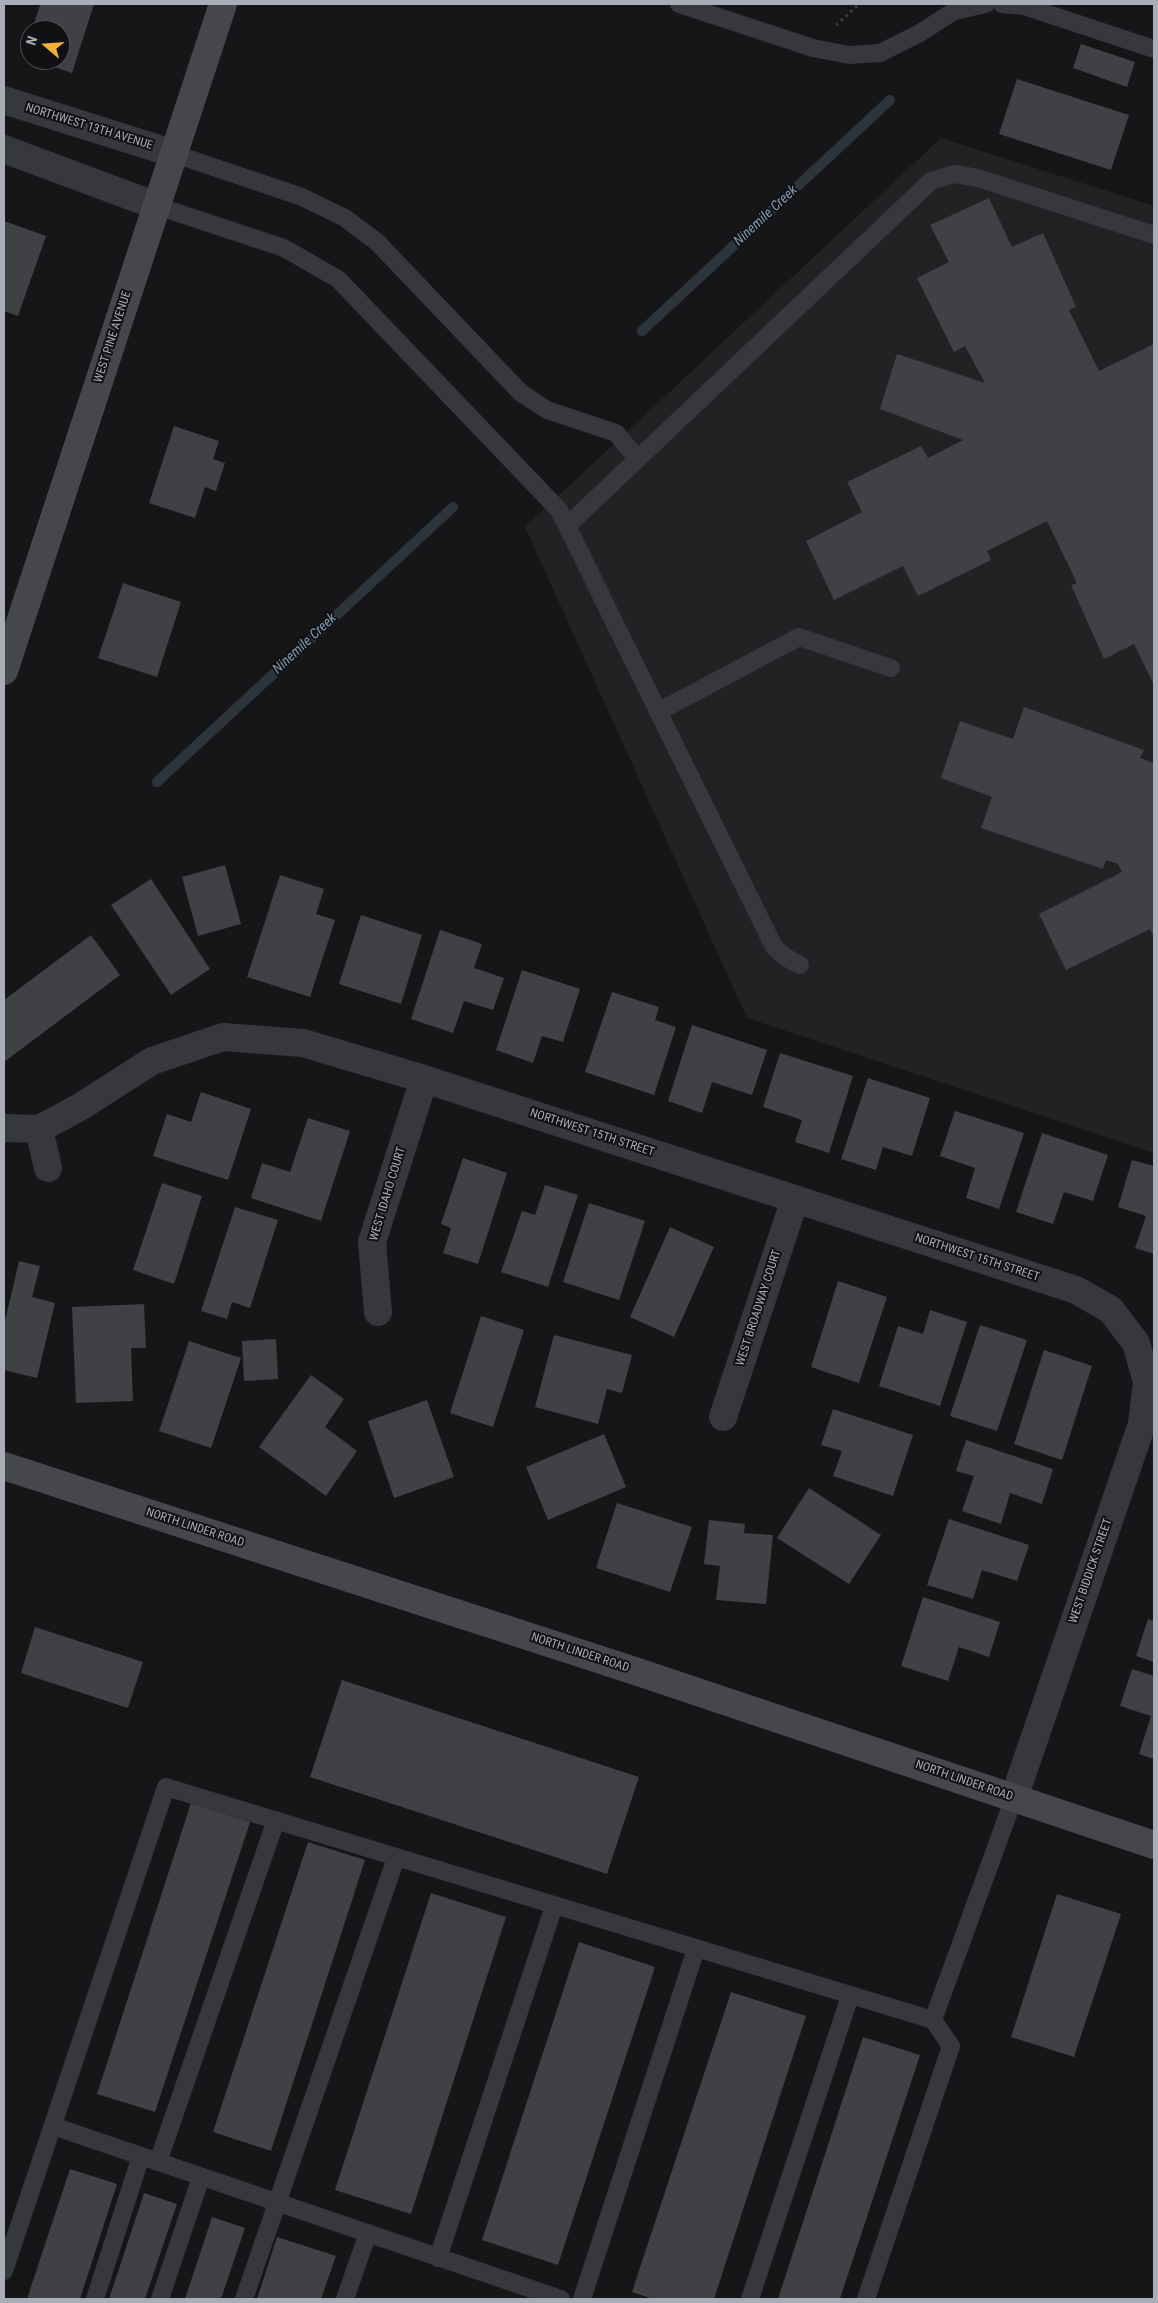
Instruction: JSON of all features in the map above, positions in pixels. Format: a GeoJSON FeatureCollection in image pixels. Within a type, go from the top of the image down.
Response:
{"type":"FeatureCollection","features":[{"type":"Feature","properties":{"kind":"main road","name":"WEST PINE AVENUE"},"geometry":{"type":"LineString","coordinates":[[5,665],[223,4]]}},
{"type":"Feature","properties":{"kind":"main road","name":"NORTH LINDER ROAD"},"geometry":{"type":"LineString","coordinates":[[4,1466],[629,1669],[1154,1845]]}},
{"type":"Feature","properties":{"kind":"street","name":"NORTHWEST 13TH AVENUE"},"geometry":{"type":"LineString","coordinates":[[4,100],[175,154]]}},
{"type":"Feature","properties":{"kind":"street"},"geometry":{"type":"LineString","coordinates":[[4,150],[157,206]]}},
{"type":"Feature","properties":{"kind":"street","name":"NORTHWEST 15TH STREET"},"geometry":{"type":"LineString","coordinates":[[4,1128],[39,1129],[80,1107],[152,1061],[224,1037],[303,1043],[424,1079],[1076,1290],[1111,1310],[1136,1343]]}},
{"type":"Feature","properties":{"kind":"street","name":"WEST IDAHO COURT"},"geometry":{"type":"LineString","coordinates":[[378,1312],[372,1242],[424,1079]]}},
{"type":"Feature","properties":{"kind":"street"},"geometry":{"type":"LineString","coordinates":[[39,1129],[48,1168]]}},
{"type":"Feature","properties":{"kind":"street","name":"WEST BROADWAY COURT"},"geometry":{"type":"LineString","coordinates":[[723,1417],[795,1200]]}},
{"type":"Feature","properties":{"kind":"street","name":"WEST BIDDICK STREET"},"geometry":{"type":"LineString","coordinates":[[1014,1798],[1142,1424],[1147,1382],[1136,1343]]}},
{"type":"Feature","properties":{"kind":"lane"},"geometry":{"type":"LineString","coordinates":[[679,4],[813,48],[849,55],[880,53],[920,33],[954,11],[986,4]]}},
{"type":"Feature","properties":{"kind":"lane"},"geometry":{"type":"LineString","coordinates":[[1002,4],[1024,6],[1154,49]]}},
{"type":"Feature","properties":{"kind":"lane"},"geometry":{"type":"LineString","coordinates":[[175,154],[302,196],[345,218],[377,242],[521,393],[547,410],[616,433],[638,459]]}},
{"type":"Feature","properties":{"kind":"lane"},"geometry":{"type":"LineString","coordinates":[[567,526],[931,181],[954,174],[978,178],[1154,235]]}},
{"type":"Feature","properties":{"kind":"lane"},"geometry":{"type":"LineString","coordinates":[[157,206],[284,248],[338,279],[559,510],[774,947],[785,957],[800,965]]}},
{"type":"Feature","properties":{"kind":"lane"},"geometry":{"type":"LineString","coordinates":[[658,712],[799,637],[891,668]]}},
{"type":"Feature","properties":{"kind":"lane"},"geometry":{"type":"LineString","coordinates":[[4,2271],[166,1787],[933,2020],[951,2046],[866,2299]]}},
{"type":"Feature","properties":{"kind":"lane"},"geometry":{"type":"LineString","coordinates":[[933,2020],[1014,1798]]}},
{"type":"Feature","properties":{"kind":"lane"},"geometry":{"type":"LineString","coordinates":[[158,2162],[276,1820]]}},
{"type":"Feature","properties":{"kind":"lane"},"geometry":{"type":"LineString","coordinates":[[244,2299],[396,1858]]}},
{"type":"Feature","properties":{"kind":"lane"},"geometry":{"type":"LineString","coordinates":[[438,2258],[554,1906]]}},
{"type":"Feature","properties":{"kind":"lane"},"geometry":{"type":"LineString","coordinates":[[582,2299],[696,1949]]}},
{"type":"Feature","properties":{"kind":"lane"},"geometry":{"type":"LineString","coordinates":[[750,2299],[850,1996]]}},
{"type":"Feature","properties":{"kind":"lane"},"geometry":{"type":"LineString","coordinates":[[53,2126],[561,2299]]}},
{"type":"Feature","properties":{"kind":"lane"},"geometry":{"type":"LineString","coordinates":[[95,2299],[141,2156]]}},
{"type":"Feature","properties":{"kind":"lane"},"geometry":{"type":"LineString","coordinates":[[160,2299],[201,2177]]}},
{"type":"Feature","properties":{"kind":"lane"},"geometry":{"type":"LineString","coordinates":[[345,2299],[368,2233]]}},
{"type":"Feature","properties":{"kind":"shaded area"},"geometry":{"type":"Polygon","coordinates":[[[941,138],[1154,206],[1154,1153],[747,1018],[525,527],[941,138]]]}},
{"type":"Feature","properties":{"kind":"building"},"geometry":{"type":"Polygon","coordinates":[[[37,4],[94,4],[72,73],[63,70],[70,70],[70,20],[35,20],[40,5],[37,4]]]}},
{"type":"Feature","properties":{"kind":"building"},"geometry":{"type":"Polygon","coordinates":[[[1081,44],[1135,62],[1127,87],[1073,68],[1081,44]]]}},
{"type":"Feature","properties":{"kind":"building"},"geometry":{"type":"Polygon","coordinates":[[[1017,79],[1129,115],[1111,170],[999,134],[1017,79]]]}},
{"type":"Feature","properties":{"kind":"building"},"geometry":{"type":"Polygon","coordinates":[[[989,198],[1012,247],[1043,233],[1076,307],[1069,310],[1099,371],[1154,344],[1154,685],[1134,644],[1104,659],[1071,585],[1077,583],[1047,521],[987,551],[991,560],[918,596],[903,566],[834,600],[806,541],[862,512],[847,482],[921,446],[928,458],[963,440],[880,409],[897,354],[985,383],[965,346],[954,352],[917,278],[949,262],[930,225],[989,198]]]}},
{"type":"Feature","properties":{"kind":"building"},"geometry":{"type":"Polygon","coordinates":[[[4,221],[46,236],[18,316],[4,311],[4,221]]]}},
{"type":"Feature","properties":{"kind":"building"},"geometry":{"type":"Polygon","coordinates":[[[174,426],[219,441],[213,459],[225,463],[216,491],[205,487],[195,518],[149,503],[174,426]]]}},
{"type":"Feature","properties":{"kind":"building"},"geometry":{"type":"Polygon","coordinates":[[[123,583],[181,602],[157,677],[98,658],[123,583]]]}},
{"type":"Feature","properties":{"kind":"building"},"geometry":{"type":"Polygon","coordinates":[[[1024,707],[1144,750],[1140,758],[1154,763],[1154,937],[1150,929],[1066,970],[1039,914],[1122,872],[1118,864],[1106,860],[1103,869],[981,828],[992,797],[941,778],[960,721],[1013,739],[1024,707]]]}},
{"type":"Feature","properties":{"kind":"building"},"geometry":{"type":"Polygon","coordinates":[[[225,865],[241,924],[198,936],[182,877],[225,865]]]}},
{"type":"Feature","properties":{"kind":"building"},"geometry":{"type":"Polygon","coordinates":[[[280,875],[324,889],[316,914],[335,920],[310,997],[247,977],[280,875]]]}},
{"type":"Feature","properties":{"kind":"building"},"geometry":{"type":"Polygon","coordinates":[[[151,879],[210,969],[171,995],[111,905],[151,879]]]}},
{"type":"Feature","properties":{"kind":"building"},"geometry":{"type":"Polygon","coordinates":[[[361,915],[422,935],[401,1004],[339,984],[361,915]]]}},
{"type":"Feature","properties":{"kind":"building"},"geometry":{"type":"Polygon","coordinates":[[[440,930],[482,944],[474,968],[504,978],[493,1010],[464,1001],[453,1033],[411,1019],[440,930]]]}},
{"type":"Feature","properties":{"kind":"building"},"geometry":{"type":"Polygon","coordinates":[[[91,935],[120,975],[4,1062],[4,1000],[91,935]]]}},
{"type":"Feature","properties":{"kind":"building"},"geometry":{"type":"Polygon","coordinates":[[[522,970],[580,989],[563,1042],[542,1036],[533,1063],[496,1050],[522,970]]]}},
{"type":"Feature","properties":{"kind":"building"},"geometry":{"type":"Polygon","coordinates":[[[612,992],[659,1007],[655,1020],[676,1027],[654,1095],[585,1072],[612,992]]]}},
{"type":"Feature","properties":{"kind":"building"},"geometry":{"type":"Polygon","coordinates":[[[692,1025],[767,1050],[752,1095],[712,1082],[702,1113],[668,1101],[692,1025]]]}},
{"type":"Feature","properties":{"kind":"building"},"geometry":{"type":"Polygon","coordinates":[[[780,1053],[853,1076],[829,1153],[795,1142],[802,1120],[763,1107],[780,1053]]]}},
{"type":"Feature","properties":{"kind":"building"},"geometry":{"type":"Polygon","coordinates":[[[868,1078],[930,1098],[912,1156],[883,1147],[876,1170],[841,1159],[868,1078]]]}},
{"type":"Feature","properties":{"kind":"building"},"geometry":{"type":"Polygon","coordinates":[[[201,1092],[251,1109],[228,1180],[153,1156],[167,1114],[191,1122],[201,1092]]]}},
{"type":"Feature","properties":{"kind":"building"},"geometry":{"type":"Polygon","coordinates":[[[955,1111],[1024,1133],[999,1209],[966,1198],[975,1168],[940,1156],[955,1111]]]}},
{"type":"Feature","properties":{"kind":"building"},"geometry":{"type":"Polygon","coordinates":[[[308,1118],[350,1131],[321,1221],[251,1198],[262,1163],[290,1172],[308,1118]]]}},
{"type":"Feature","properties":{"kind":"building"},"geometry":{"type":"Polygon","coordinates":[[[1042,1133],[1108,1155],[1093,1201],[1064,1192],[1053,1224],[1016,1212],[1042,1133]]]}},
{"type":"Feature","properties":{"kind":"building"},"geometry":{"type":"Polygon","coordinates":[[[463,1158],[507,1173],[478,1264],[443,1253],[451,1228],[441,1224],[463,1158]]]}},
{"type":"Feature","properties":{"kind":"building"},"geometry":{"type":"Polygon","coordinates":[[[1132,1160],[1154,1166],[1154,1254],[1135,1248],[1146,1216],[1118,1207],[1132,1160]]]}},
{"type":"Feature","properties":{"kind":"building"},"geometry":{"type":"Polygon","coordinates":[[[162,1183],[202,1196],[174,1284],[133,1270],[162,1183]]]}},
{"type":"Feature","properties":{"kind":"building"},"geometry":{"type":"Polygon","coordinates":[[[545,1185],[578,1195],[548,1287],[501,1272],[522,1211],[535,1215],[545,1185]]]}},
{"type":"Feature","properties":{"kind":"building"},"geometry":{"type":"Polygon","coordinates":[[[589,1203],[645,1221],[619,1300],[563,1282],[589,1203]]]}},
{"type":"Feature","properties":{"kind":"building"},"geometry":{"type":"Polygon","coordinates":[[[235,1207],[278,1220],[250,1308],[232,1302],[227,1319],[201,1311],[235,1207]]]}},
{"type":"Feature","properties":{"kind":"building"},"geometry":{"type":"Polygon","coordinates":[[[670,1227],[714,1247],[674,1337],[630,1317],[670,1227]]]}},
{"type":"Feature","properties":{"kind":"building"},"geometry":{"type":"Polygon","coordinates":[[[19,1261],[40,1266],[32,1297],[55,1303],[37,1378],[4,1370],[4,1325],[19,1261]]]}},
{"type":"Feature","properties":{"kind":"building"},"geometry":{"type":"Polygon","coordinates":[[[838,1281],[887,1297],[859,1383],[811,1367],[838,1281]]]}},
{"type":"Feature","properties":{"kind":"building"},"geometry":{"type":"Polygon","coordinates":[[[144,1304],[146,1348],[131,1348],[133,1401],[76,1403],[72,1307],[144,1304]]]}},
{"type":"Feature","properties":{"kind":"building"},"geometry":{"type":"Polygon","coordinates":[[[930,1310],[967,1322],[940,1406],[879,1386],[898,1326],[923,1334],[930,1310]]]}},
{"type":"Feature","properties":{"kind":"building"},"geometry":{"type":"Polygon","coordinates":[[[481,1316],[524,1330],[493,1427],[450,1413],[481,1316]]]}},
{"type":"Feature","properties":{"kind":"building"},"geometry":{"type":"Polygon","coordinates":[[[980,1325],[1027,1340],[997,1431],[950,1416],[980,1325]]]}},
{"type":"Feature","properties":{"kind":"building"},"geometry":{"type":"Polygon","coordinates":[[[554,1335],[632,1355],[622,1393],[607,1389],[598,1424],[535,1407],[554,1335]]]}},
{"type":"Feature","properties":{"kind":"building"},"geometry":{"type":"Polygon","coordinates":[[[276,1339],[278,1379],[244,1381],[242,1341],[276,1339]]]}},
{"type":"Feature","properties":{"kind":"building"},"geometry":{"type":"Polygon","coordinates":[[[189,1341],[241,1358],[211,1448],[159,1431],[189,1341]]]}},
{"type":"Feature","properties":{"kind":"building"},"geometry":{"type":"Polygon","coordinates":[[[1044,1350],[1092,1366],[1062,1460],[1014,1444],[1044,1350]]]}},
{"type":"Feature","properties":{"kind":"building"},"geometry":{"type":"Polygon","coordinates":[[[311,1375],[344,1399],[325,1427],[357,1451],[326,1496],[259,1447],[311,1375]]]}},
{"type":"Feature","properties":{"kind":"building"},"geometry":{"type":"Polygon","coordinates":[[[427,1400],[454,1477],[394,1498],[368,1421],[427,1400]]]}},
{"type":"Feature","properties":{"kind":"building"},"geometry":{"type":"Polygon","coordinates":[[[833,1409],[913,1435],[893,1496],[833,1476],[842,1451],[821,1445],[833,1409]]]}},
{"type":"Feature","properties":{"kind":"building"},"geometry":{"type":"Polygon","coordinates":[[[604,1434],[626,1487],[548,1520],[526,1467],[604,1434]]]}},
{"type":"Feature","properties":{"kind":"building"},"geometry":{"type":"Polygon","coordinates":[[[966,1440],[1053,1469],[1042,1504],[1010,1493],[1001,1524],[962,1511],[974,1476],[956,1471],[966,1440]]]}},
{"type":"Feature","properties":{"kind":"building"},"geometry":{"type":"Polygon","coordinates":[[[809,1488],[881,1535],[849,1584],[777,1538],[809,1488]]]}},
{"type":"Feature","properties":{"kind":"building"},"geometry":{"type":"Polygon","coordinates":[[[617,1503],[692,1527],[670,1592],[596,1568],[617,1503]]]}},
{"type":"Feature","properties":{"kind":"building"},"geometry":{"type":"Polygon","coordinates":[[[949,1519],[1029,1545],[1017,1581],[982,1570],[973,1599],[927,1585],[949,1519]]]}},
{"type":"Feature","properties":{"kind":"building"},"geometry":{"type":"Polygon","coordinates":[[[709,1520],[745,1524],[744,1533],[773,1535],[766,1604],[716,1600],[720,1566],[704,1564],[709,1520]]]}},
{"type":"Feature","properties":{"kind":"building"},"geometry":{"type":"Polygon","coordinates":[[[923,1597],[1000,1622],[989,1657],[959,1647],[948,1681],[901,1666],[923,1597]]]}},
{"type":"Feature","properties":{"kind":"building"},"geometry":{"type":"Polygon","coordinates":[[[1148,1619],[1154,1621],[1154,1662],[1136,1656],[1148,1619]]]}},
{"type":"Feature","properties":{"kind":"building"},"geometry":{"type":"Polygon","coordinates":[[[35,1627],[143,1662],[128,1708],[21,1673],[35,1627]]]}},
{"type":"Feature","properties":{"kind":"building"},"geometry":{"type":"Polygon","coordinates":[[[1132,1669],[1154,1676],[1154,1759],[1139,1754],[1151,1716],[1120,1706],[1132,1669]]]}},
{"type":"Feature","properties":{"kind":"building"},"geometry":{"type":"Polygon","coordinates":[[[342,1680],[639,1777],[607,1874],[310,1777],[342,1680]]]}},
{"type":"Feature","properties":{"kind":"building"},"geometry":{"type":"Polygon","coordinates":[[[191,1803],[250,1822],[155,2112],[97,2094],[191,1803]]]}},
{"type":"Feature","properties":{"kind":"building"},"geometry":{"type":"Polygon","coordinates":[[[308,1842],[365,1860],[271,2151],[213,2132],[308,1842]]]}},
{"type":"Feature","properties":{"kind":"building"},"geometry":{"type":"Polygon","coordinates":[[[431,1893],[506,1917],[411,2214],[335,2190],[431,1893]]]}},
{"type":"Feature","properties":{"kind":"building"},"geometry":{"type":"Polygon","coordinates":[[[1057,1894],[1121,1914],[1074,2057],[1011,2037],[1057,1894]]]}},
{"type":"Feature","properties":{"kind":"building"},"geometry":{"type":"Polygon","coordinates":[[[579,1942],[655,1967],[558,2265],[482,2240],[579,1942]]]}},
{"type":"Feature","properties":{"kind":"building"},"geometry":{"type":"Polygon","coordinates":[[[731,1992],[806,2016],[714,2299],[653,2299],[632,2292],[731,1992]]]}},
{"type":"Feature","properties":{"kind":"building"},"geometry":{"type":"Polygon","coordinates":[[[863,2037],[920,2055],[840,2299],[778,2299],[863,2037]]]}},
{"type":"Feature","properties":{"kind":"building"},"geometry":{"type":"Polygon","coordinates":[[[70,2169],[117,2184],[80,2299],[27,2299],[70,2169]]]}},
{"type":"Feature","properties":{"kind":"building"},"geometry":{"type":"Polygon","coordinates":[[[144,2193],[177,2204],[145,2299],[109,2299],[144,2193]]]}},
{"type":"Feature","properties":{"kind":"building"},"geometry":{"type":"Polygon","coordinates":[[[212,2217],[245,2228],[221,2299],[185,2299],[212,2217]]]}},
{"type":"Feature","properties":{"kind":"building"},"geometry":{"type":"Polygon","coordinates":[[[277,2237],[336,2256],[321,2299],[257,2299],[277,2237]]]}},
{"type":"Feature","properties":{"kind":"waterway","name":"Ninemile Creek"},"geometry":{"type":"LineString","coordinates":[[642,331],[890,100]]}},
{"type":"Feature","properties":{"kind":"waterway","name":"Ninemile Creek"},"geometry":{"type":"LineString","coordinates":[[157,782],[453,507]]}}]}
